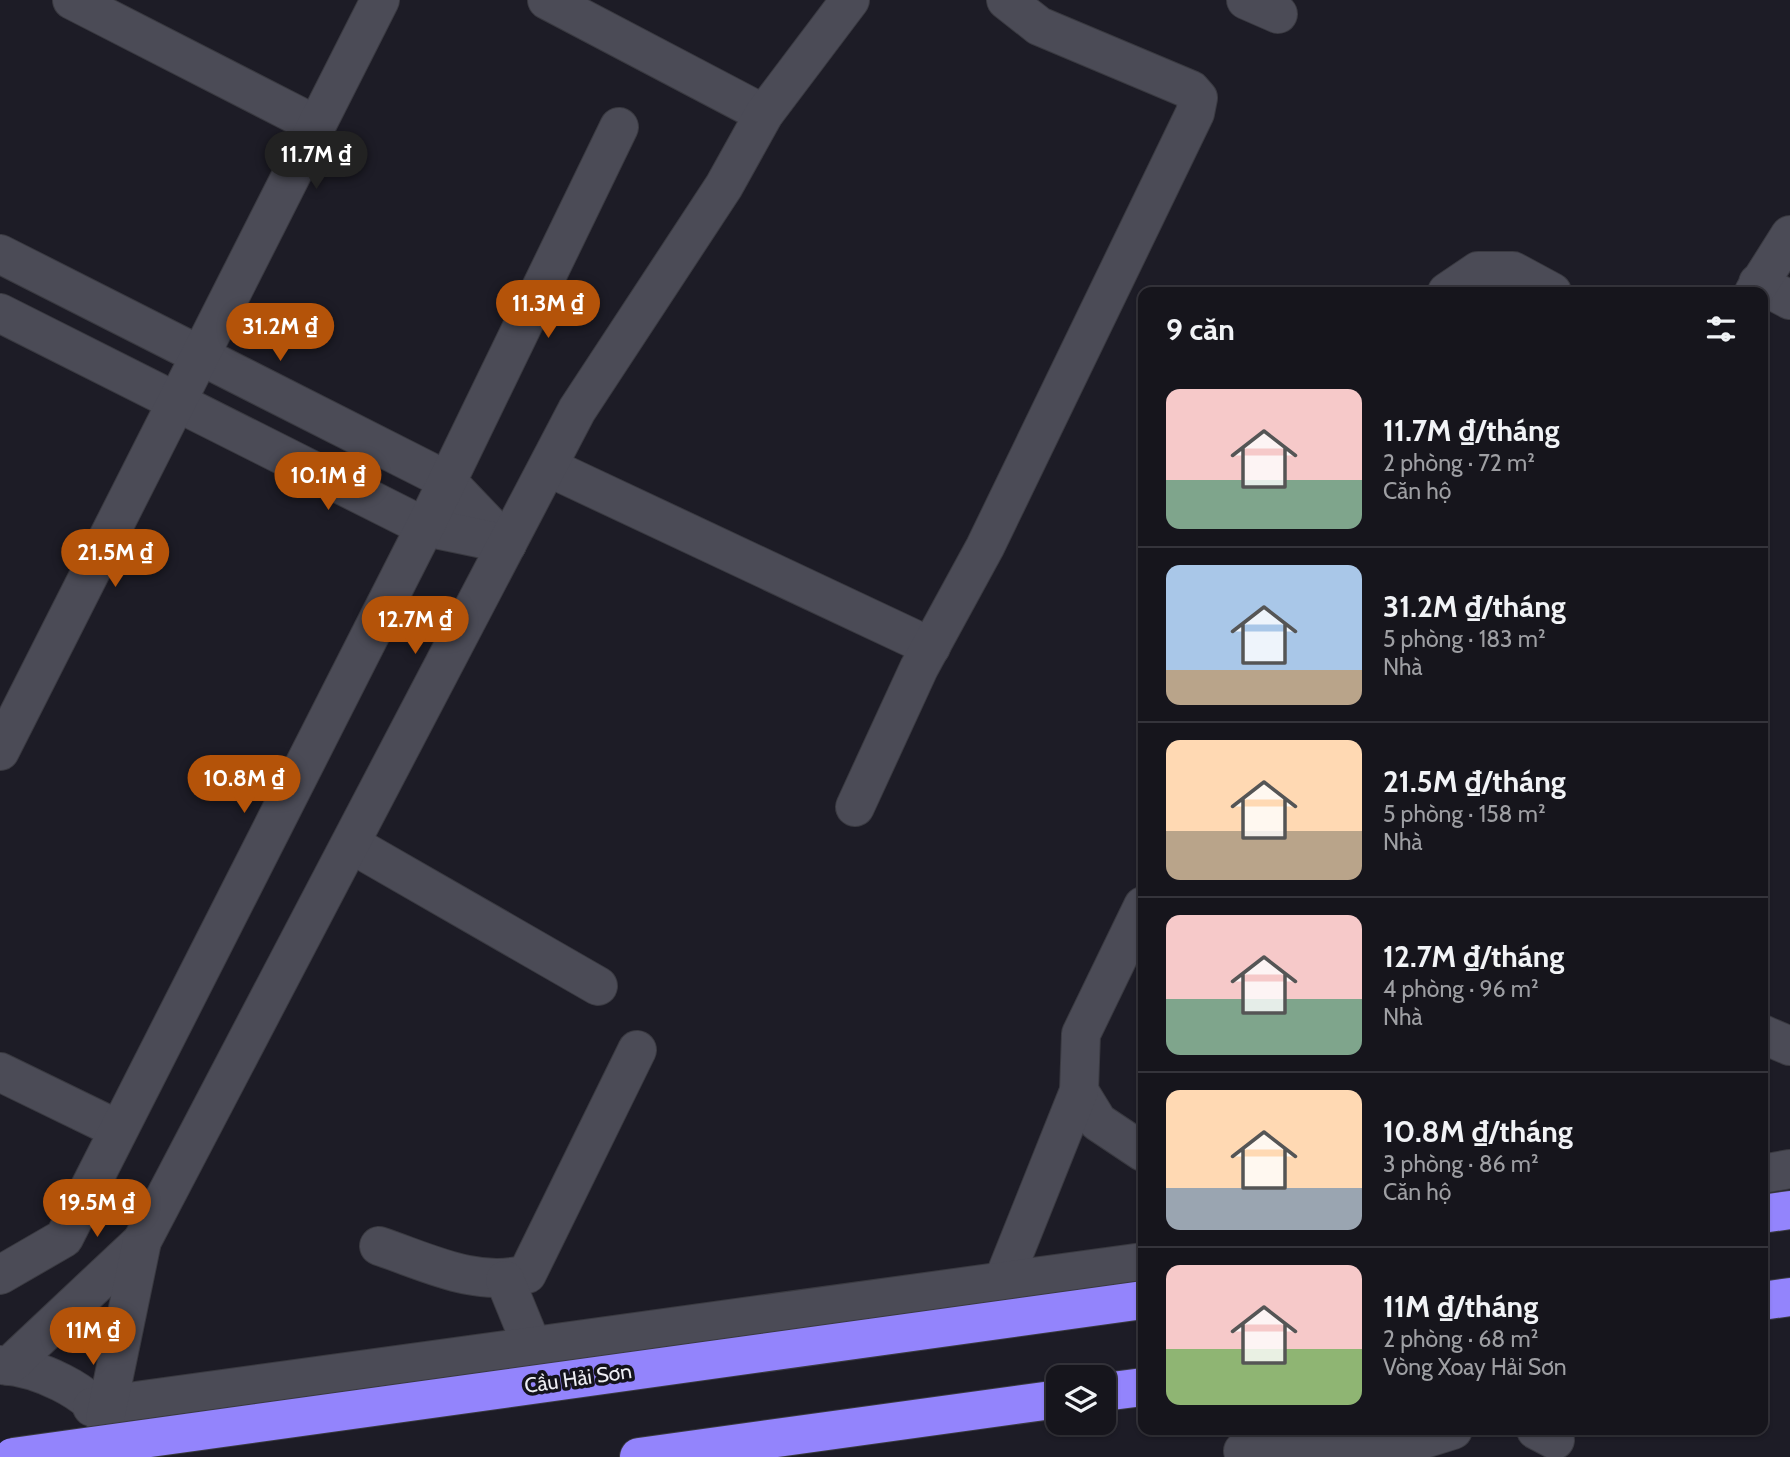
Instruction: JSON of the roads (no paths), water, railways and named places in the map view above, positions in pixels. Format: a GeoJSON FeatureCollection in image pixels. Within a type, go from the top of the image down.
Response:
{"type":"FeatureCollection","features":[{"type":"Feature","properties":{"kind":"highway"},"geometry":{"type":"LineString","coordinates":[[1768,1212],[1790,1210]]}},
{"type":"Feature","properties":{"kind":"highway"},"geometry":{"type":"LineString","coordinates":[[1768,1300],[1790,1297]]}},
{"type":"Feature","properties":{"kind":"highway","name":"Cầu Hải Sơn"},"geometry":{"type":"LineString","coordinates":[[13,1457],[1138,1301]]}},
{"type":"Feature","properties":{"kind":"highway"},"geometry":{"type":"LineString","coordinates":[[1116,1390],[1138,1388]]}},
{"type":"Feature","properties":{"kind":"highway"},"geometry":{"type":"LineString","coordinates":[[639,1457],[1046,1401]]}},
{"type":"Feature","properties":{"kind":"street"},"geometry":{"type":"LineString","coordinates":[[72,0],[316,125]]}},
{"type":"Feature","properties":{"kind":"street"},"geometry":{"type":"LineString","coordinates":[[0,751],[380,0]]}},
{"type":"Feature","properties":{"kind":"street"},"geometry":{"type":"LineString","coordinates":[[547,0],[764,114]]}},
{"type":"Feature","properties":{"kind":"street"},"geometry":{"type":"LineString","coordinates":[[102,1410],[142,1241],[578,410],[724,186],[764,114],[850,0]]}},
{"type":"Feature","properties":{"kind":"street"},"geometry":{"type":"LineString","coordinates":[[855,807],[931,647],[985,547],[1060,395],[1195,113],[1198,98],[1191,90],[1040,26],[1006,0]]}},
{"type":"Feature","properties":{"kind":"street"},"geometry":{"type":"LineString","coordinates":[[0,1275],[64,1238],[425,527],[620,127]]}},
{"type":"Feature","properties":{"kind":"street"},"geometry":{"type":"LineString","coordinates":[[1768,290],[1790,235]]}},
{"type":"Feature","properties":{"kind":"street"},"geometry":{"type":"LineString","coordinates":[[0,254],[446,480],[508,544]]}},
{"type":"Feature","properties":{"kind":"street"},"geometry":{"type":"LineString","coordinates":[[1454,287],[1478,271],[1513,271],[1543,287]]}},
{"type":"Feature","properties":{"kind":"street"},"geometry":{"type":"LineString","coordinates":[[0,313],[425,527],[508,544]]}},
{"type":"Feature","properties":{"kind":"street"},"geometry":{"type":"LineString","coordinates":[[548,467],[931,647]]}},
{"type":"Feature","properties":{"kind":"street"},"geometry":{"type":"LineString","coordinates":[[351,844],[598,986]]}},
{"type":"Feature","properties":{"kind":"street"},"geometry":{"type":"LineString","coordinates":[[1003,1281],[1079,1091],[1081,1034],[1138,915]]}},
{"type":"Feature","properties":{"kind":"street"},"geometry":{"type":"LineString","coordinates":[[1768,1037],[1790,1046]]}},
{"type":"Feature","properties":{"kind":"street"},"geometry":{"type":"LineString","coordinates":[[379,1246],[476,1279],[505,1280],[527,1274],[637,1050]]}},
{"type":"Feature","properties":{"kind":"street"},"geometry":{"type":"LineString","coordinates":[[0,1072],[117,1129]]}},
{"type":"Feature","properties":{"kind":"street"},"geometry":{"type":"LineString","coordinates":[[1079,1091],[1098,1122],[1138,1149]]}},
{"type":"Feature","properties":{"kind":"street"},"geometry":{"type":"LineString","coordinates":[[1768,1173],[1790,1169]]}},
{"type":"Feature","properties":{"kind":"street"},"geometry":{"type":"LineString","coordinates":[[4,1365],[142,1241]]}},
{"type":"Feature","properties":{"kind":"street"},"geometry":{"type":"LineString","coordinates":[[102,1410],[532,1346],[1138,1263]]}},
{"type":"Feature","properties":{"kind":"street"},"geometry":{"type":"LineString","coordinates":[[505,1280],[532,1346]]}},
{"type":"Feature","properties":{"kind":"street"},"geometry":{"type":"LineString","coordinates":[[4,1365],[22,1366],[69,1385],[102,1410],[126,1457]]}},
{"type":"Feature","properties":{"kind":"street"},"geometry":{"type":"LineString","coordinates":[[1245,1446],[1379,1453],[1437,1435]]}}]}
